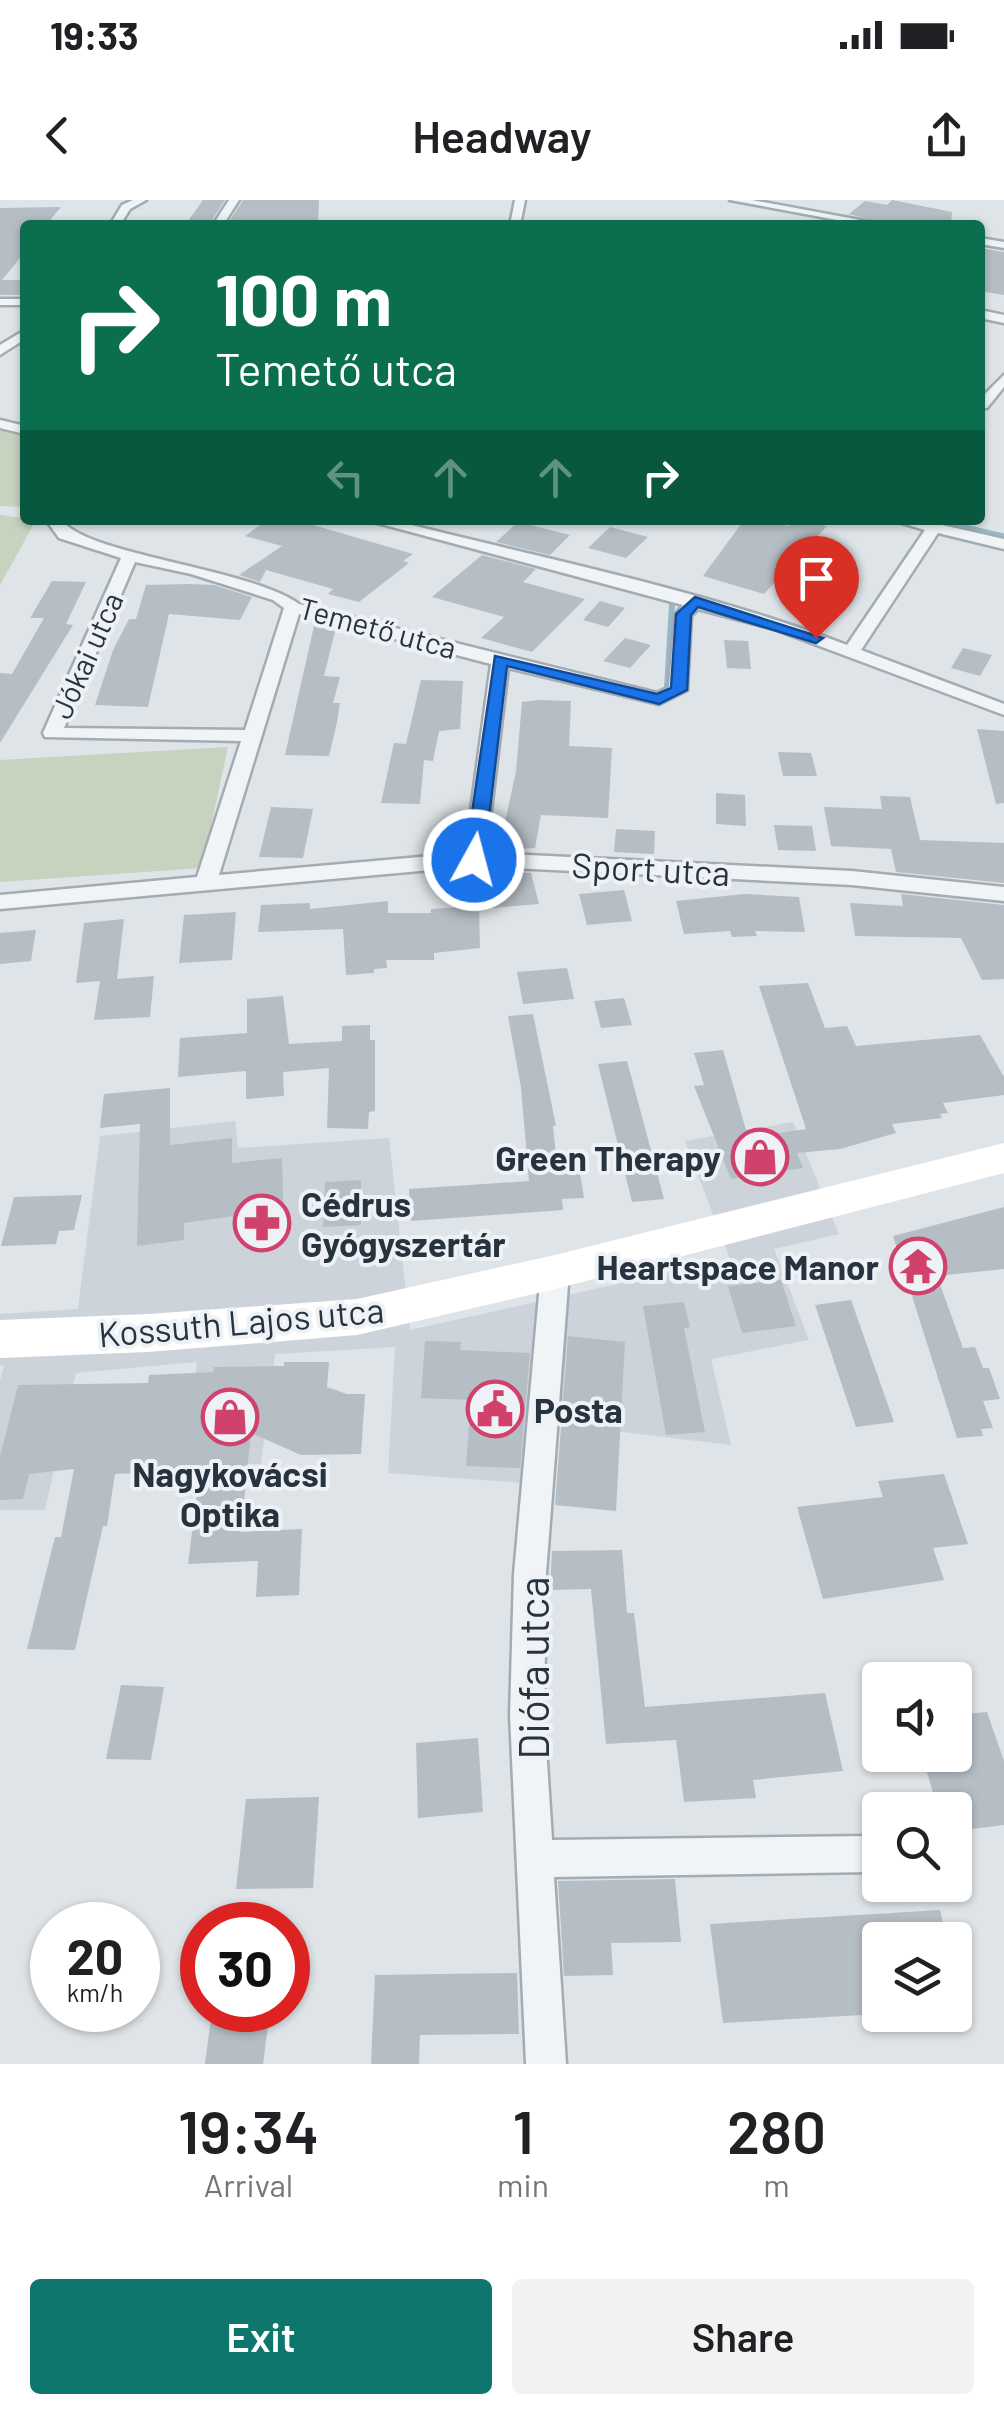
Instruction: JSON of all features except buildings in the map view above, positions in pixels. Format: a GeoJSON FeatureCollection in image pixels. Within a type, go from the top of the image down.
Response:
{"type":"FeatureCollection","features":[{"type":"Feature","properties":{"kind":"street"},"geometry":{"type":"LineString","coordinates":[[736,200],[852,220]]}},
{"type":"Feature","properties":{"kind":"street"},"geometry":{"type":"LineString","coordinates":[[823,220],[828,216]]}},
{"type":"Feature","properties":{"kind":"street"},"geometry":{"type":"LineString","coordinates":[[985,401],[1004,380]]}},
{"type":"Feature","properties":{"kind":"street","name":"Temető utca"},"geometry":{"type":"LineString","coordinates":[[58,525],[64,534],[130,556],[195,570],[279,598],[293,608],[659,699],[678,690],[684,614],[695,602]]}},
{"type":"Feature","properties":{"kind":"street"},"geometry":{"type":"LineString","coordinates":[[394,525],[780,625],[1004,710]]}},
{"type":"Feature","properties":{"kind":"street"},"geometry":{"type":"LineString","coordinates":[[921,525],[1004,544]]}},
{"type":"Feature","properties":{"kind":"street"},"geometry":{"type":"LineString","coordinates":[[852,652],[934,528]]}},
{"type":"Feature","properties":{"kind":"street","name":"Jókai utca"},"geometry":{"type":"LineString","coordinates":[[130,556],[52,733],[255,736]]}},
{"type":"Feature","properties":{"kind":"street"},"geometry":{"type":"LineString","coordinates":[[205,886],[293,608]]}},
{"type":"Feature","properties":{"kind":"street"},"geometry":{"type":"LineString","coordinates":[[474,860],[500,659]]}},
{"type":"Feature","properties":{"kind":"street","name":"Sport utca"},"geometry":{"type":"LineString","coordinates":[[0,902],[474,860],[852,878],[1004,894]]}},
{"type":"Feature","properties":{"kind":"street","name":"Kossuth Lajos utca"},"geometry":{"type":"LineString","coordinates":[[0,1338],[148,1334],[357,1316],[556,1272],[1004,1158]]}},
{"type":"Feature","properties":{"kind":"street","name":"Diófa utca"},"geometry":{"type":"LineString","coordinates":[[546,2064],[527,1715],[530,1574],[556,1272]]}},
{"type":"Feature","properties":{"kind":"street"},"geometry":{"type":"LineString","coordinates":[[536,1860],[862,1854]]}},
{"type":"Feature","properties":{"kind":"shaded area"},"geometry":{"type":"Polygon","coordinates":[[[235,1121],[238,1148],[389,1138],[410,1330],[730,1259],[685,1141],[793,1122],[839,1234],[774,1249],[809,1340],[711,1359],[731,1445],[531,1421],[525,1483],[388,1473],[395,1347],[275,1354],[261,1464],[188,1464],[197,1362],[76,1373],[45,1510],[0,1510],[0,1381],[4,1365],[0,1365],[0,1314],[78,1309],[100,1136],[235,1121]]]}},
{"type":"Feature","properties":{"kind":"green space"},"geometry":{"type":"Polygon","coordinates":[[[0,429],[20,434],[20,507],[0,506],[0,429]]]}},
{"type":"Feature","properties":{"kind":"green space"},"geometry":{"type":"Polygon","coordinates":[[[0,515],[20,518],[20,525],[33,525],[0,585],[0,515]]]}},
{"type":"Feature","properties":{"kind":"green space"},"geometry":{"type":"Polygon","coordinates":[[[228,747],[202,868],[0,882],[0,760],[228,747]]]}},
{"type":"Feature","properties":{"kind":"waterway"},"geometry":{"type":"LineString","coordinates":[[957,525],[1004,536]]}},
{"type":"Feature","properties":{"kind":"waterway"},"geometry":{"type":"LineString","coordinates":[[667,688],[672,605]]}},
{"type":"Feature","properties":{"kind":"place","name":"Green Therapy"},"geometry":{"type":"Point","coordinates":[760,1157]}},
{"type":"Feature","properties":{"kind":"place","name":"Cédrus Gyógyszertár"},"geometry":{"type":"Point","coordinates":[262,1223]}},
{"type":"Feature","properties":{"kind":"place","name":"Heartspace Manor"},"geometry":{"type":"Point","coordinates":[918,1266]}},
{"type":"Feature","properties":{"kind":"place","name":"Posta"},"geometry":{"type":"Point","coordinates":[495,1409]}},
{"type":"Feature","properties":{"kind":"place","name":"Nagykovácsi Optika"},"geometry":{"type":"Point","coordinates":[230,1417]}},
{"type":"Feature","properties":{"kind":"route"},"geometry":{"type":"LineString","coordinates":[[474,860],[500,659],[634,696],[659,699],[678,690],[684,614],[695,602],[816,638]]}}]}
